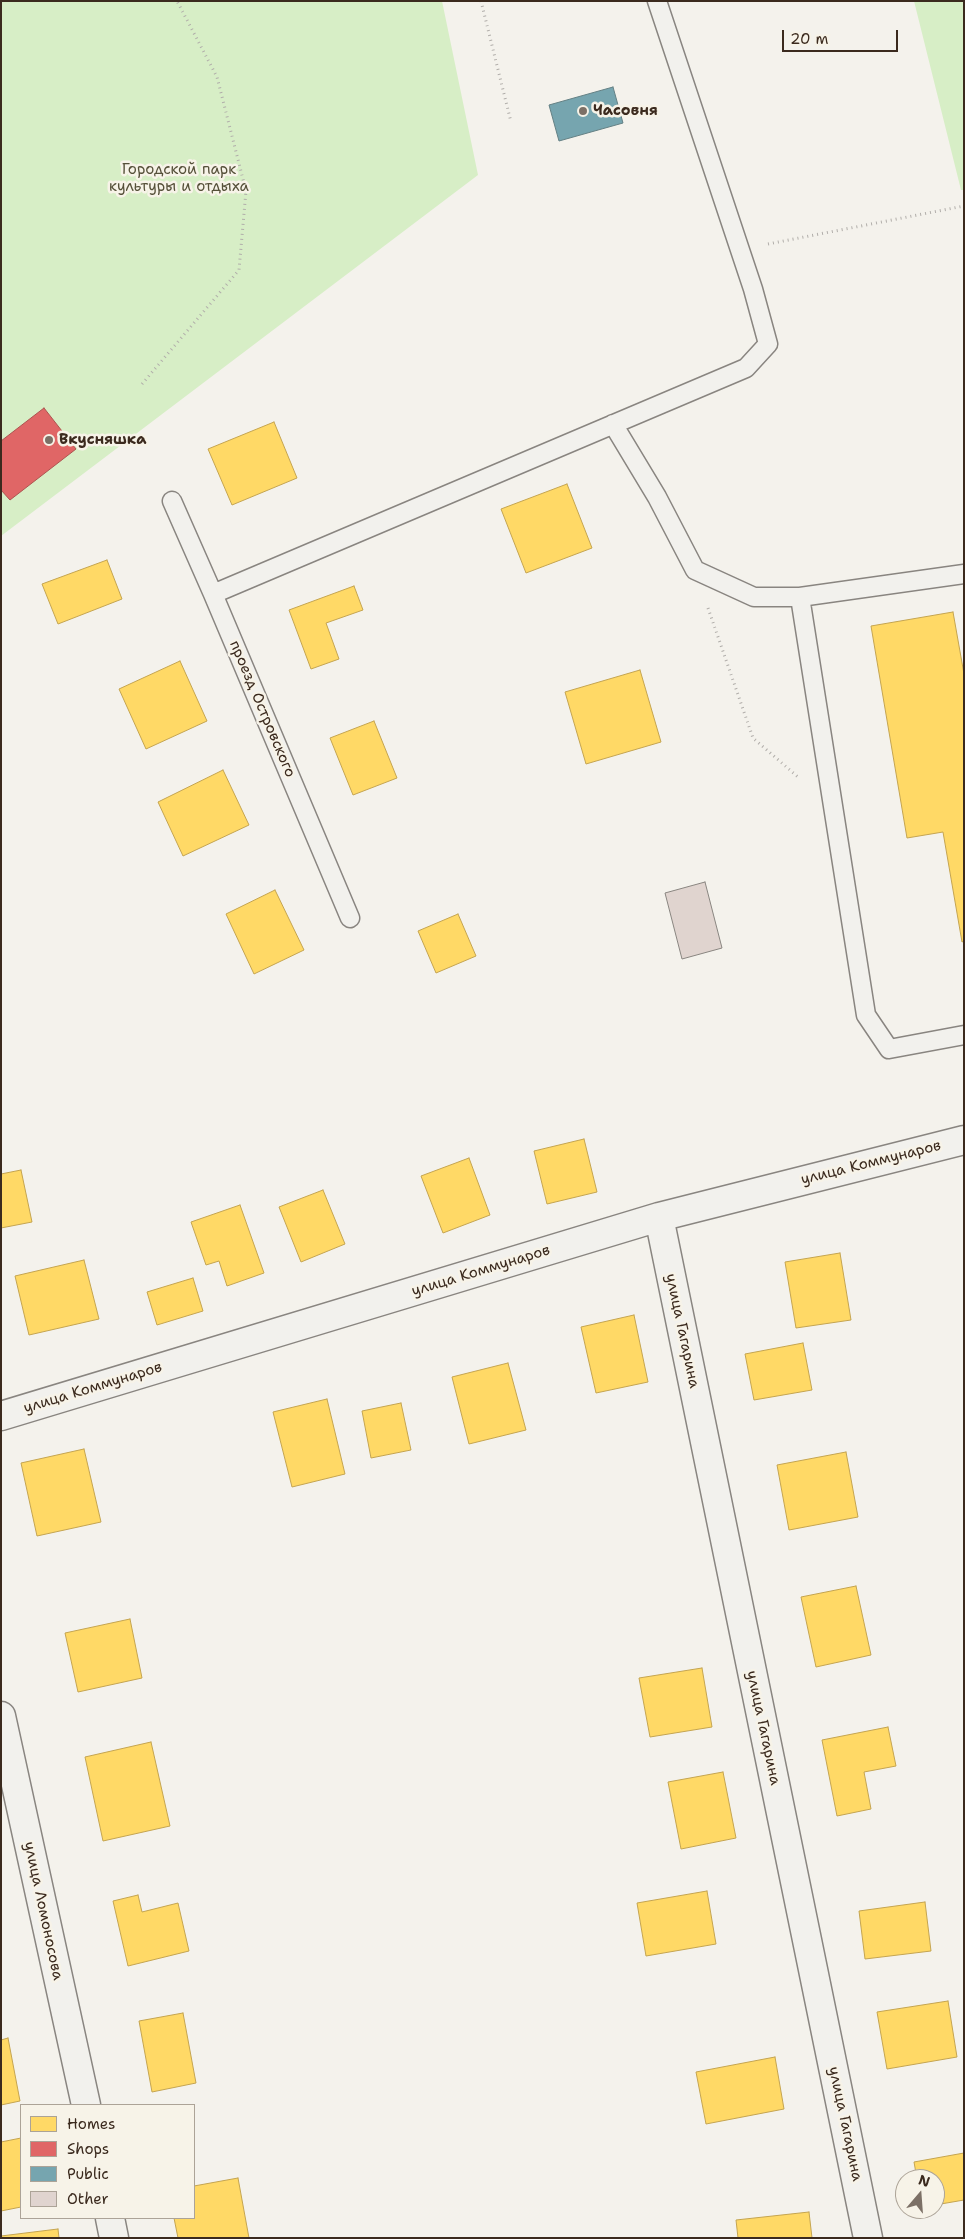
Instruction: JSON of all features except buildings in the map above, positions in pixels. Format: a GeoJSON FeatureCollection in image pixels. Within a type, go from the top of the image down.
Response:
{"type":"FeatureCollection","features":[{"type":"Feature","properties":{"kind":"street","name":"улица Коммунаров"},"geometry":{"type":"LineString","coordinates":[[1,1416],[658,1217],[964,1140]]}},
{"type":"Feature","properties":{"kind":"street","name":"улица Гагарина"},"geometry":{"type":"LineString","coordinates":[[658,1217],[868,2238]]}},
{"type":"Feature","properties":{"kind":"street","name":"улица Ломоносова"},"geometry":{"type":"LineString","coordinates":[[1,1716],[86,2104]]}},
{"type":"Feature","properties":{"kind":"street"},"geometry":{"type":"LineString","coordinates":[[110,2219],[114,2238]]}},
{"type":"Feature","properties":{"kind":"lane"},"geometry":{"type":"LineString","coordinates":[[213,594],[746,368],[768,344],[754,289],[657,1]]}},
{"type":"Feature","properties":{"kind":"lane"},"geometry":{"type":"LineString","coordinates":[[613,424],[657,497],[694,570],[754,597],[800,597],[964,574]]}},
{"type":"Feature","properties":{"kind":"lane","name":"проезд Островского"},"geometry":{"type":"LineString","coordinates":[[172,501],[350,918]]}},
{"type":"Feature","properties":{"kind":"lane"},"geometry":{"type":"LineString","coordinates":[[800,597],[866,1015],[889,1049],[964,1036]]}},
{"type":"Feature","properties":{"kind":"path"},"geometry":{"type":"LineString","coordinates":[[142,384],[239,270],[242,240],[246,191],[217,76],[177,1]]}},
{"type":"Feature","properties":{"kind":"path"},"geometry":{"type":"LineString","coordinates":[[481,1],[511,122]]}},
{"type":"Feature","properties":{"kind":"path"},"geometry":{"type":"LineString","coordinates":[[740,250],[964,206]]}},
{"type":"Feature","properties":{"kind":"path"},"geometry":{"type":"LineString","coordinates":[[694,570],[753,738],[833,808]]}},
{"type":"Feature","properties":{"kind":"green space","name":"Городской парк культуры и отдыха"},"geometry":{"type":"Polygon","coordinates":[[[1,1],[442,1],[478,175],[1,536],[1,1]]]}},
{"type":"Feature","properties":{"kind":"green space"},"geometry":{"type":"Polygon","coordinates":[[[914,1],[964,1],[964,190],[961,190],[914,1]]]}},
{"type":"Feature","properties":{"kind":"place","name":"Часовня"},"geometry":{"type":"Point","coordinates":[583,111]}},
{"type":"Feature","properties":{"kind":"place","name":"Вкусняшка"},"geometry":{"type":"Point","coordinates":[49,440]}}]}
